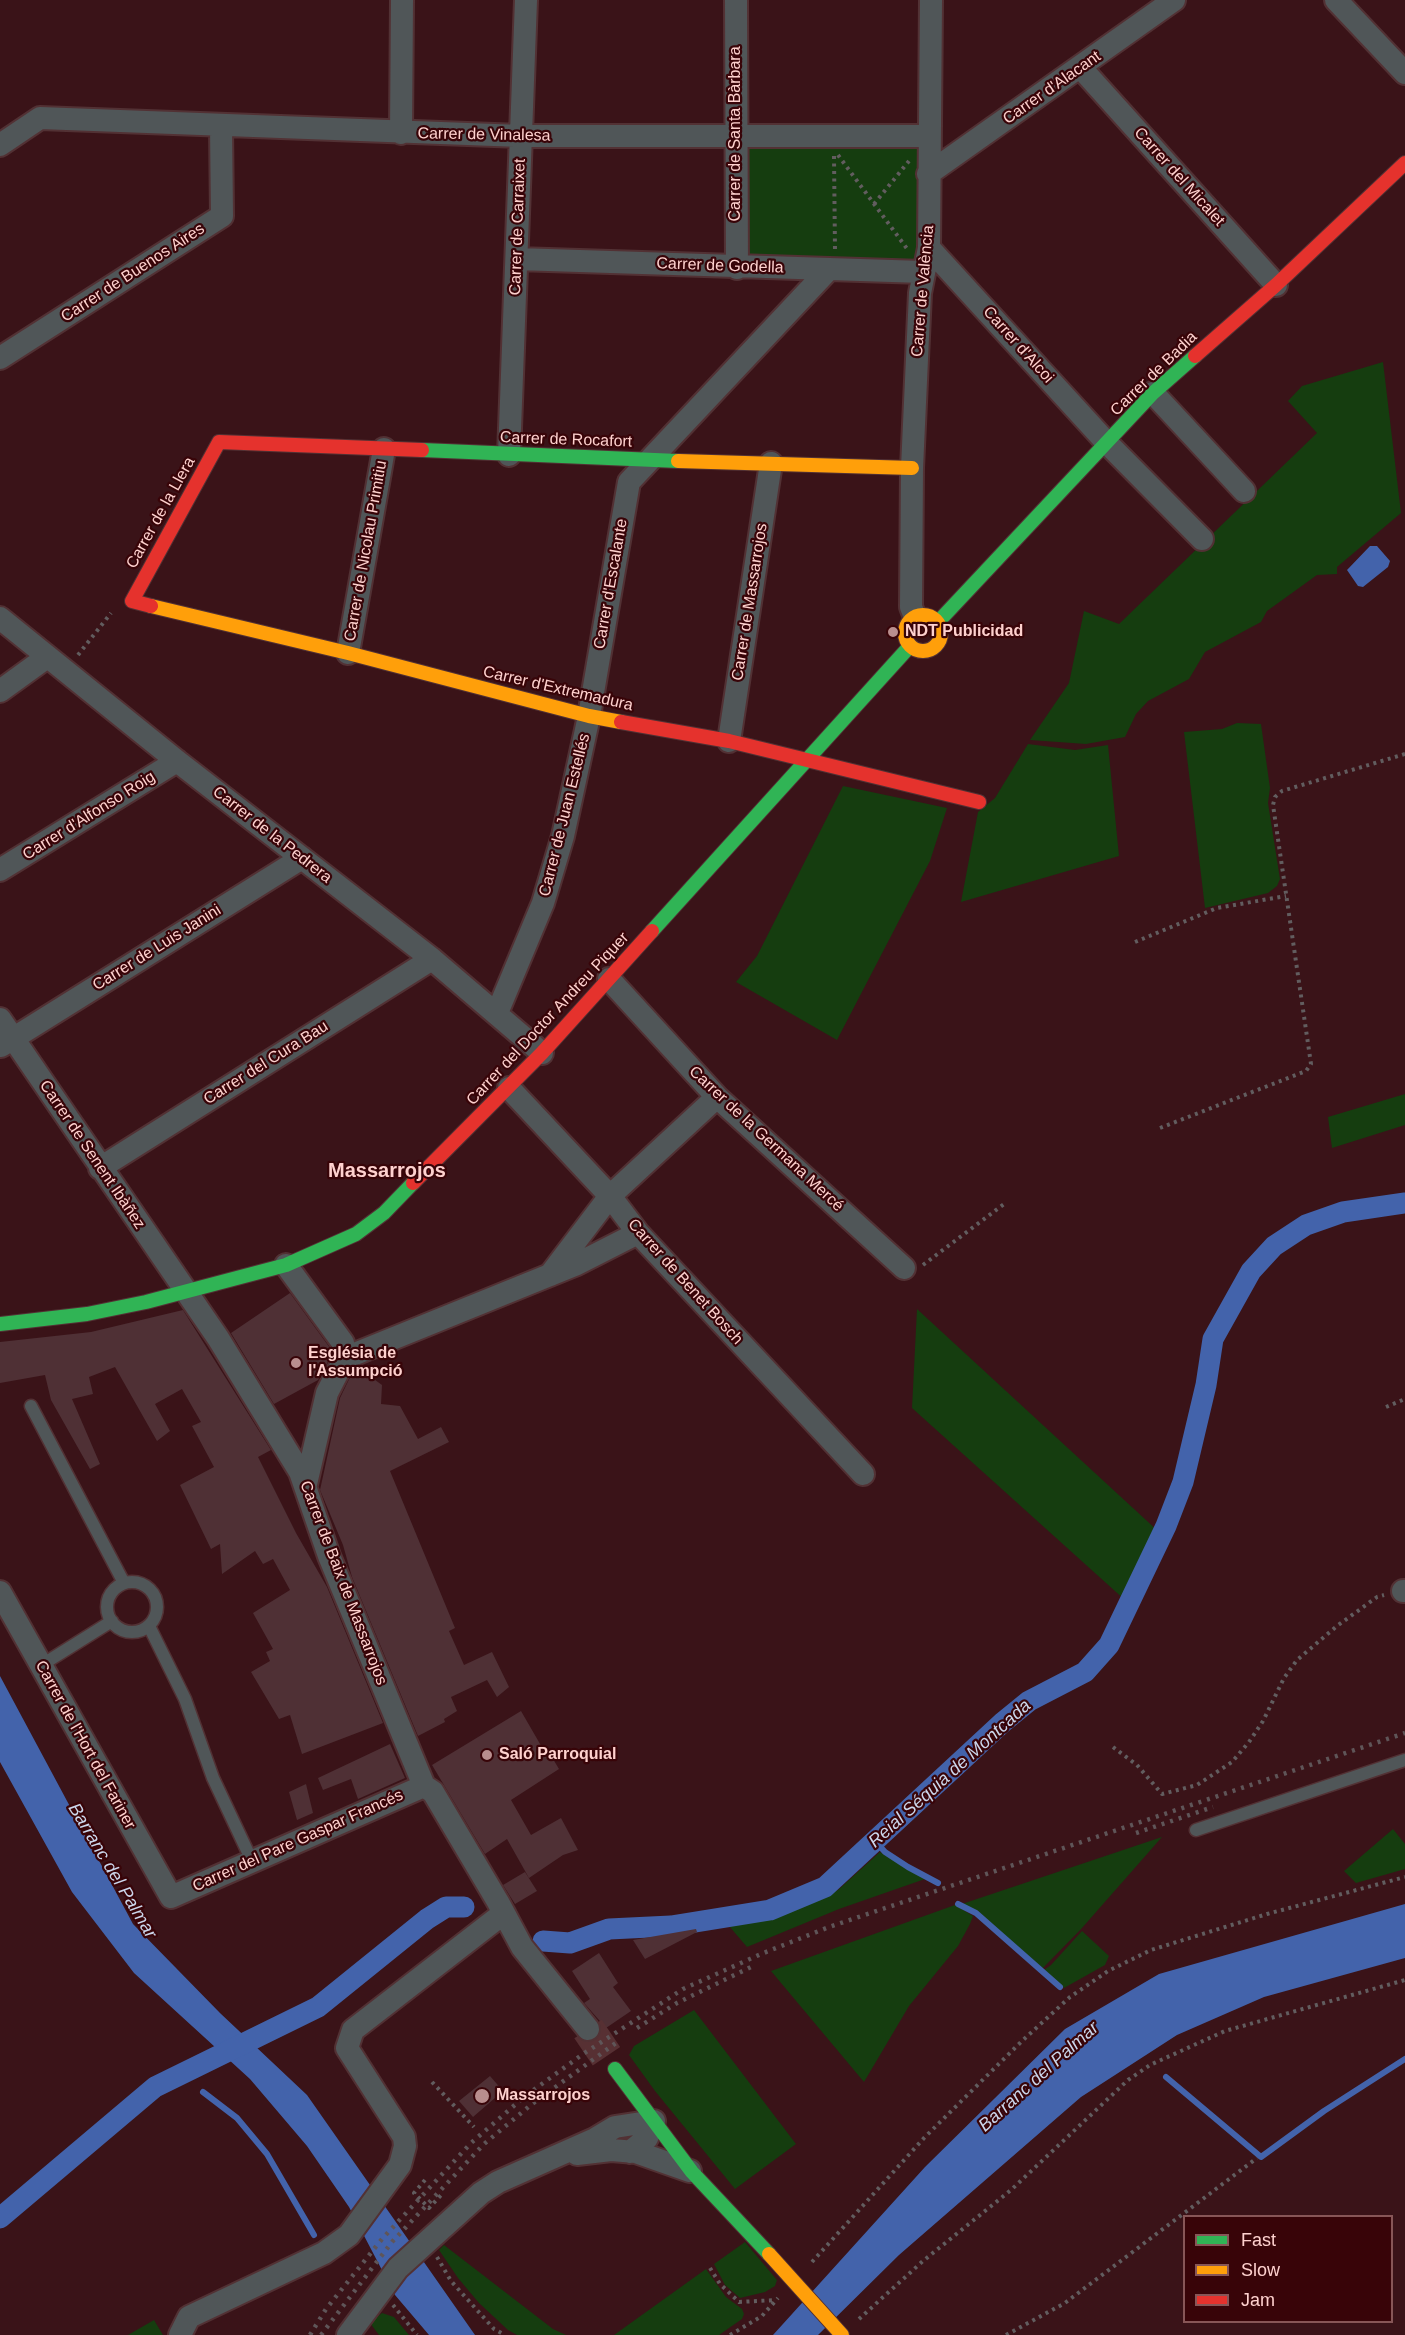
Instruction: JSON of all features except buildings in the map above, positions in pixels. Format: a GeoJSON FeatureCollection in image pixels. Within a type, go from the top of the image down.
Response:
{"type":"FeatureCollection","features":[{"type":"Feature","properties":{"kind":"street"},"geometry":{"type":"LineString","coordinates":[[401,133],[402,0]]}},
{"type":"Feature","properties":{"kind":"street","name":"Carrer de Carraixet"},"geometry":{"type":"LineString","coordinates":[[509,454],[526,0]]}},
{"type":"Feature","properties":{"kind":"street","name":"Carrer de Santa Bàrbara"},"geometry":{"type":"LineString","coordinates":[[736,0],[737,268]]}},
{"type":"Feature","properties":{"kind":"street","name":"Carrer de València"},"geometry":{"type":"LineString","coordinates":[[915,617],[911,607],[912,468],[919,255],[928,174],[922,144],[931,0]]}},
{"type":"Feature","properties":{"kind":"street","name":"Carrer d'Alacant"},"geometry":{"type":"LineString","coordinates":[[928,174],[1081,68],[1174,0]]}},
{"type":"Feature","properties":{"kind":"street"},"geometry":{"type":"LineString","coordinates":[[1336,0],[1405,73]]}},
{"type":"Feature","properties":{"kind":"street","name":"Carrer del Micalet"},"geometry":{"type":"LineString","coordinates":[[1081,68],[1276,285]]}},
{"type":"Feature","properties":{"kind":"street","name":"Carrer de Vinalesa"},"geometry":{"type":"LineString","coordinates":[[0,145],[40,118],[401,133],[521,136],[736,136],[922,144]]}},
{"type":"Feature","properties":{"kind":"street","name":"Carrer de Buenos Aires"},"geometry":{"type":"LineString","coordinates":[[0,358],[222,216],[221,127]]}},
{"type":"Feature","properties":{"kind":"street","name":"Carrer de Badia"},"geometry":{"type":"LineString","coordinates":[[938,622],[1153,393],[1276,285],[1405,163]]}},
{"type":"Feature","properties":{"kind":"street","name":"Carrer de Godella"},"geometry":{"type":"LineString","coordinates":[[517,259],[737,268],[919,255]]}},
{"type":"Feature","properties":{"kind":"street","name":"Carrer d'Alcoi"},"geometry":{"type":"LineString","coordinates":[[919,255],[1202,538]]}},
{"type":"Feature","properties":{"kind":"street"},"geometry":{"type":"LineString","coordinates":[[651,460],[827,262]]}},
{"type":"Feature","properties":{"kind":"street"},"geometry":{"type":"LineString","coordinates":[[1153,393],[1244,491]]}},
{"type":"Feature","properties":{"kind":"street","name":"Carrer de Rocafort"},"geometry":{"type":"LineString","coordinates":[[219,442],[912,468]]}},
{"type":"Feature","properties":{"kind":"street","name":"Carrer de la Llera"},"geometry":{"type":"LineString","coordinates":[[132,601],[219,442]]}},
{"type":"Feature","properties":{"kind":"street","name":"Carrer de Nicolau Primitiu"},"geometry":{"type":"LineString","coordinates":[[348,652],[384,449]]}},
{"type":"Feature","properties":{"kind":"street","name":"Carrer d'Escalante"},"geometry":{"type":"LineString","coordinates":[[589,716],[629,482],[651,460]]}},
{"type":"Feature","properties":{"kind":"street","name":"Carrer de Massarrojos"},"geometry":{"type":"LineString","coordinates":[[729,741],[771,463]]}},
{"type":"Feature","properties":{"kind":"street","name":"Carrer d'Extremadura"},"geometry":{"type":"LineString","coordinates":[[132,601],[348,652],[589,716],[729,741],[979,802]]}},
{"type":"Feature","properties":{"kind":"street"},"geometry":{"type":"LineString","coordinates":[[928,615],[938,622],[942,634],[937,645],[926,651],[910,646],[905,630],[915,617],[928,615]]}},
{"type":"Feature","properties":{"kind":"street","name":"Carrer de la Pedrera"},"geometry":{"type":"LineString","coordinates":[[0,618],[177,761],[432,959],[542,1053]]}},
{"type":"Feature","properties":{"kind":"street"},"geometry":{"type":"LineString","coordinates":[[807,761],[910,646]]}},
{"type":"Feature","properties":{"kind":"street"},"geometry":{"type":"LineString","coordinates":[[0,691],[47,657]]}},
{"type":"Feature","properties":{"kind":"street","name":"Carrer de Juan Estellés"},"geometry":{"type":"LineString","coordinates":[[497,1013],[543,903],[563,837],[589,716]]}},
{"type":"Feature","properties":{"kind":"street","name":"Carrer d'Alfonso Roig"},"geometry":{"type":"LineString","coordinates":[[0,870],[177,761]]}},
{"type":"Feature","properties":{"kind":"street","name":"Carrer del Doctor Andreu Piquer"},"geometry":{"type":"LineString","coordinates":[[185,1290],[286,1265],[336,1245],[384,1213],[542,1053],[807,761]]}},
{"type":"Feature","properties":{"kind":"street","name":"Carrer de Luis Janini"},"geometry":{"type":"LineString","coordinates":[[6,1042],[302,858]]}},
{"type":"Feature","properties":{"kind":"street","name":"Carrer del Cura Bau"},"geometry":{"type":"LineString","coordinates":[[100,1168],[432,959]]}},
{"type":"Feature","properties":{"kind":"street","name":"Carrer de la Germana Mercé"},"geometry":{"type":"LineString","coordinates":[[609,979],[717,1097],[904,1268]]}},
{"type":"Feature","properties":{"kind":"street","name":"Carrer de Senent Ibàñez"},"geometry":{"type":"LineString","coordinates":[[0,1019],[6,1042],[100,1168],[185,1290]]}},
{"type":"Feature","properties":{"kind":"street","name":"Carrer de Benet Bosch"},"geometry":{"type":"LineString","coordinates":[[508,1089],[610,1196],[638,1233],[863,1474]]}},
{"type":"Feature","properties":{"kind":"street"},"geometry":{"type":"LineString","coordinates":[[549,1275],[610,1196],[717,1097]]}},
{"type":"Feature","properties":{"kind":"street"},"geometry":{"type":"LineString","coordinates":[[345,1358],[549,1275],[638,1233]]}},
{"type":"Feature","properties":{"kind":"street"},"geometry":{"type":"LineString","coordinates":[[286,1265],[343,1343],[345,1358],[327,1393],[306,1484]]}},
{"type":"Feature","properties":{"kind":"street"},"geometry":{"type":"LineString","coordinates":[[0,1324],[108,1311],[185,1290]]}},
{"type":"Feature","properties":{"kind":"street","name":"Carrer de Baix de Massarrojos"},"geometry":{"type":"LineString","coordinates":[[185,1290],[218,1338],[306,1484],[329,1556],[424,1786],[433,1792],[522,1947],[588,2029]]}},
{"type":"Feature","properties":{"kind":"street","name":"Carrer de l'Hort del Fariner"},"geometry":{"type":"LineString","coordinates":[[0,1592],[171,1897]]}},
{"type":"Feature","properties":{"kind":"street","name":"Carrer del Pare Gaspar Francés"},"geometry":{"type":"LineString","coordinates":[[171,1897],[424,1786]]}},
{"type":"Feature","properties":{"kind":"street"},"geometry":{"type":"LineString","coordinates":[[180,2335],[189,2317],[324,2253],[349,2235],[400,2165],[405,2146],[404,2137],[348,2048],[352,2030],[504,1913]]}},
{"type":"Feature","properties":{"kind":"street"},"geometry":{"type":"LineString","coordinates":[[616,2070],[692,2172],[795,2281],[842,2335]]}},
{"type":"Feature","properties":{"kind":"street"},"geometry":{"type":"LineString","coordinates":[[615,2127],[621,2115],[623,2098],[616,2070]]}},
{"type":"Feature","properties":{"kind":"street"},"geometry":{"type":"LineString","coordinates":[[348,2335],[380,2289],[426,2241],[481,2193],[522,2170],[549,2160],[615,2127],[654,2121]]}},
{"type":"Feature","properties":{"kind":"street"},"geometry":{"type":"LineString","coordinates":[[630,2152],[647,2138],[654,2121]]}},
{"type":"Feature","properties":{"kind":"street"},"geometry":{"type":"LineString","coordinates":[[549,2160],[597,2151],[630,2152],[692,2172]]}},
{"type":"Feature","properties":{"kind":"lane"},"geometry":{"type":"LineString","coordinates":[[31,1406],[124,1583]]}},
{"type":"Feature","properties":{"kind":"lane"},"geometry":{"type":"LineString","coordinates":[[124,1583],[141,1583],[154,1594],[157,1611],[149,1626],[134,1632],[125,1631],[111,1622],[108,1615],[108,1599],[117,1587],[124,1583]]}},
{"type":"Feature","properties":{"kind":"lane"},"geometry":{"type":"LineString","coordinates":[[40,1666],[111,1622]]}},
{"type":"Feature","properties":{"kind":"lane"},"geometry":{"type":"LineString","coordinates":[[149,1626],[185,1699],[213,1778],[252,1861]]}},
{"type":"Feature","properties":{"kind":"lane"},"geometry":{"type":"LineString","coordinates":[[1196,1830],[1405,1760]]}},
{"type":"Feature","properties":{"kind":"path"},"geometry":{"type":"LineString","coordinates":[[874,204],[922,144]]}},
{"type":"Feature","properties":{"kind":"path"},"geometry":{"type":"LineString","coordinates":[[834,150],[874,204],[919,255]]}},
{"type":"Feature","properties":{"kind":"path"},"geometry":{"type":"LineString","coordinates":[[834,150],[846,150]]}},
{"type":"Feature","properties":{"kind":"path"},"geometry":{"type":"LineString","coordinates":[[827,262],[835,254],[834,150]]}},
{"type":"Feature","properties":{"kind":"path"},"geometry":{"type":"LineString","coordinates":[[901,255],[919,255]]}},
{"type":"Feature","properties":{"kind":"path"},"geometry":{"type":"LineString","coordinates":[[65,672],[116,604]]}},
{"type":"Feature","properties":{"kind":"path"},"geometry":{"type":"LineString","coordinates":[[1160,1128],[1306,1071],[1311,1064],[1273,805],[1275,797],[1282,791],[1405,754]]}},
{"type":"Feature","properties":{"kind":"path"},"geometry":{"type":"LineString","coordinates":[[1135,942],[1217,908],[1286,896]]}},
{"type":"Feature","properties":{"kind":"path"},"geometry":{"type":"LineString","coordinates":[[904,1268],[918,1268],[1004,1204]]}},
{"type":"Feature","properties":{"kind":"path"},"geometry":{"type":"LineString","coordinates":[[1386,1407],[1405,1399]]}},
{"type":"Feature","properties":{"kind":"path"},"geometry":{"type":"LineString","coordinates":[[1113,1747],[1137,1765],[1162,1794],[1197,1785],[1232,1762],[1249,1742],[1263,1721],[1284,1678],[1297,1660],[1377,1597],[1404,1591]]}},
{"type":"Feature","properties":{"kind":"path"},"geometry":{"type":"LineString","coordinates":[[730,2335],[762,2316],[924,2138],[1062,2004],[1108,1971],[1151,1950],[1267,1914],[1405,1877]]}},
{"type":"Feature","properties":{"kind":"path"},"geometry":{"type":"LineString","coordinates":[[842,2335],[923,2261],[1011,2190],[1128,2080],[1150,2065],[1225,2031],[1405,1980]]}},
{"type":"Feature","properties":{"kind":"path"},"geometry":{"type":"LineString","coordinates":[[432,2082],[474,2127]]}},
{"type":"Feature","properties":{"kind":"path"},"geometry":{"type":"LineString","coordinates":[[1006,2335],[1065,2303],[1257,2158]]}},
{"type":"Feature","properties":{"kind":"path"},"geometry":{"type":"LineString","coordinates":[[425,2180],[414,2193],[429,2208],[442,2194]]}},
{"type":"Feature","properties":{"kind":"path"},"geometry":{"type":"LineString","coordinates":[[426,2241],[451,2281],[494,2329],[505,2335]]}},
{"type":"Feature","properties":{"kind":"path"},"geometry":{"type":"LineString","coordinates":[[710,2268],[720,2284],[739,2302],[776,2300]]}},
{"type":"Feature","properties":{"kind":"path"},"geometry":{"type":"LineString","coordinates":[[380,2289],[417,2335]]}},
{"type":"Feature","properties":{"kind":"green space"},"geometry":{"type":"Polygon","coordinates":[[[742,142],[922,144],[921,243],[916,265],[741,262],[742,142]]]}},
{"type":"Feature","properties":{"kind":"green space"},"geometry":{"type":"Polygon","coordinates":[[[1383,362],[1401,513],[1337,567],[1337,574],[1317,575],[1267,611],[1261,622],[1205,652],[1189,679],[1148,701],[1136,714],[1125,737],[1086,744],[1030,740],[1069,683],[1084,611],[1119,624],[1317,433],[1288,401],[1302,386],[1383,362]]]}},
{"type":"Feature","properties":{"kind":"green space"},"geometry":{"type":"Polygon","coordinates":[[[1237,723],[1261,724],[1270,788],[1268,803],[1280,879],[1277,886],[1268,893],[1205,908],[1184,732],[1222,729],[1237,723]]]}},
{"type":"Feature","properties":{"kind":"green space"},"geometry":{"type":"Polygon","coordinates":[[[1028,744],[1075,750],[1108,745],[1119,856],[961,902],[978,812],[995,798],[1028,744]]]}},
{"type":"Feature","properties":{"kind":"green space"},"geometry":{"type":"Polygon","coordinates":[[[843,786],[947,808],[930,861],[837,1040],[736,982],[757,956],[843,786]]]}},
{"type":"Feature","properties":{"kind":"green space"},"geometry":{"type":"Polygon","coordinates":[[[1405,1094],[1405,1125],[1332,1148],[1328,1117],[1405,1094]]]}},
{"type":"Feature","properties":{"kind":"green space"},"geometry":{"type":"Polygon","coordinates":[[[917,1309],[1159,1532],[1126,1601],[912,1408],[917,1309]]]}},
{"type":"Feature","properties":{"kind":"green space"},"geometry":{"type":"Polygon","coordinates":[[[1393,1829],[1405,1844],[1405,1869],[1356,1883],[1344,1871],[1393,1829]]]}},
{"type":"Feature","properties":{"kind":"green space"},"geometry":{"type":"Polygon","coordinates":[[[1162,1837],[1082,1928],[1042,1969],[978,1911],[962,1904],[1162,1837]]]}},
{"type":"Feature","properties":{"kind":"green space"},"geometry":{"type":"Polygon","coordinates":[[[880,1852],[925,1879],[839,1909],[747,1947],[729,1926],[778,1915],[838,1890],[880,1852]]]}},
{"type":"Feature","properties":{"kind":"green space"},"geometry":{"type":"Polygon","coordinates":[[[955,1905],[973,1916],[970,1924],[958,1946],[909,2006],[864,2082],[771,1971],[955,1905]]]}},
{"type":"Feature","properties":{"kind":"green space"},"geometry":{"type":"Polygon","coordinates":[[[1082,1931],[1109,1956],[1105,1965],[1064,1988],[1044,1970],[1082,1931]]]}},
{"type":"Feature","properties":{"kind":"green space"},"geometry":{"type":"Polygon","coordinates":[[[694,2010],[796,2144],[735,2189],[655,2091],[629,2055],[634,2046],[694,2010]]]}},
{"type":"Feature","properties":{"kind":"green space"},"geometry":{"type":"Polygon","coordinates":[[[745,2242],[777,2280],[775,2286],[765,2292],[740,2298],[725,2285],[714,2264],[745,2242]]]}},
{"type":"Feature","properties":{"kind":"green space"},"geometry":{"type":"Polygon","coordinates":[[[444,2245],[553,2329],[566,2335],[517,2335],[508,2330],[479,2303],[458,2278],[439,2250],[444,2245]]]}},
{"type":"Feature","properties":{"kind":"green space"},"geometry":{"type":"Polygon","coordinates":[[[706,2269],[726,2297],[742,2309],[744,2314],[742,2319],[719,2335],[614,2335],[706,2269]]]}},
{"type":"Feature","properties":{"kind":"green space"},"geometry":{"type":"Polygon","coordinates":[[[382,2313],[394,2317],[409,2335],[379,2335],[370,2323],[382,2313]]]}},
{"type":"Feature","properties":{"kind":"green space"},"geometry":{"type":"Polygon","coordinates":[[[154,2320],[163,2335],[128,2335],[154,2320]]]}},
{"type":"Feature","properties":{"kind":"water"},"geometry":{"type":"Polygon","coordinates":[[[1370,546],[1377,546],[1390,561],[1388,567],[1363,587],[1358,586],[1347,570],[1370,546]]]}},
{"type":"Feature","properties":{"kind":"water"},"geometry":{"type":"Polygon","coordinates":[[[0,1676],[133,1924],[220,2013],[307,2095],[475,2335],[429,2335],[395,2295],[349,2207],[307,2146],[250,2079],[134,1973],[72,1892],[0,1762],[0,1676]]]}},
{"type":"Feature","properties":{"kind":"water","name":"Barranc del Palmar"},"geometry":{"type":"Polygon","coordinates":[[[1405,1904],[1405,1958],[1264,1997],[1177,2035],[1081,2097],[899,2255],[818,2335],[773,2335],[925,2167],[1065,2029],[1159,1974],[1405,1904]]]}},
{"type":"Feature","properties":{"kind":"waterway","name":"Reial Séquia de Montcada"},"geometry":{"type":"LineString","coordinates":[[543,1941],[570,1943],[609,1929],[671,1926],[770,1910],[825,1887],[1002,1723],[1029,1701],[1085,1672],[1109,1645],[1166,1526],[1183,1482],[1206,1385],[1213,1339],[1251,1271],[1274,1246],[1306,1225],[1343,1212],[1405,1203]]}},
{"type":"Feature","properties":{"kind":"waterway"},"geometry":{"type":"LineString","coordinates":[[875,1841],[885,1852],[938,1883]]}},
{"type":"Feature","properties":{"kind":"waterway"},"geometry":{"type":"LineString","coordinates":[[958,1904],[976,1913],[1060,1987]]}},
{"type":"Feature","properties":{"kind":"waterway","name":"Reial Séquia de Montcada"},"geometry":{"type":"LineString","coordinates":[[0,2218],[155,2087],[318,2007],[427,1919],[446,1907],[464,1907]]}},
{"type":"Feature","properties":{"kind":"waterway"},"geometry":{"type":"LineString","coordinates":[[1166,2077],[1261,2157],[1324,2111],[1405,2059]]}},
{"type":"Feature","properties":{"kind":"waterway"},"geometry":{"type":"LineString","coordinates":[[203,2092],[237,2118],[267,2154],[314,2235]]}},
{"type":"Feature","properties":{"kind":"tunnel"},"geometry":{"type":"LineString","coordinates":[[588,2029],[615,2069]]}},
{"type":"Feature","properties":{"kind":"railway"},"geometry":{"type":"LineString","coordinates":[[310,2335],[326,2309],[382,2239],[471,2143],[524,2097],[583,2054],[683,1989],[829,1927],[1405,1733]]}},
{"type":"Feature","properties":{"kind":"railway"},"geometry":{"type":"LineString","coordinates":[[1136,1833],[1213,1807]]}},
{"type":"Feature","properties":{"kind":"railway"},"geometry":{"type":"LineString","coordinates":[[637,2028],[677,2003],[751,1967]]}},
{"type":"Feature","properties":{"kind":"railway"},"geometry":{"type":"LineString","coordinates":[[321,2335],[392,2242],[484,2144],[532,2104],[620,2040]]}},
{"type":"Feature","properties":{"kind":"traffic: fast"},"geometry":{"type":"LineString","coordinates":[[938,622],[1153,393],[1195,356]]}},
{"type":"Feature","properties":{"kind":"traffic: fast"},"geometry":{"type":"LineString","coordinates":[[422,450],[678,461]]}},
{"type":"Feature","properties":{"kind":"traffic: fast"},"geometry":{"type":"LineString","coordinates":[[652,931],[910,646]]}},
{"type":"Feature","properties":{"kind":"traffic: fast"},"geometry":{"type":"LineString","coordinates":[[0,1324],[87,1314],[146,1302],[286,1265],[356,1234],[384,1213],[413,1183]]}},
{"type":"Feature","properties":{"kind":"traffic: fast"},"geometry":{"type":"LineString","coordinates":[[615,2069],[692,2172],[769,2254]]}},
{"type":"Feature","properties":{"kind":"traffic: slow"},"geometry":{"type":"LineString","coordinates":[[678,461],[912,468]]}},
{"type":"Feature","properties":{"kind":"traffic: slow"},"geometry":{"type":"LineString","coordinates":[[151,606],[348,653],[589,716],[621,722]]}},
{"type":"Feature","properties":{"kind":"traffic: slow"},"geometry":{"type":"LineString","coordinates":[[923,615],[936,620],[941,633],[936,646],[923,651],[910,646],[905,633],[910,620],[923,615]]}},
{"type":"Feature","properties":{"kind":"traffic: slow"},"geometry":{"type":"LineString","coordinates":[[769,2254],[842,2335]]}},
{"type":"Feature","properties":{"kind":"traffic: jam"},"geometry":{"type":"LineString","coordinates":[[1195,356],[1276,285],[1405,163]]}},
{"type":"Feature","properties":{"kind":"traffic: jam"},"geometry":{"type":"LineString","coordinates":[[151,606],[132,601],[219,442],[422,450]]}},
{"type":"Feature","properties":{"kind":"traffic: jam"},"geometry":{"type":"LineString","coordinates":[[621,722],[729,741],[979,802]]}},
{"type":"Feature","properties":{"kind":"traffic: jam"},"geometry":{"type":"LineString","coordinates":[[413,1183],[542,1053],[652,931]]}},
{"type":"Feature","properties":{"kind":"place","name":"NDT Publicidad"},"geometry":{"type":"Point","coordinates":[893,632]}},
{"type":"Feature","properties":{"kind":"place","name":"Església de l'Assumpció"},"geometry":{"type":"Point","coordinates":[296,1363]}},
{"type":"Feature","properties":{"kind":"place","name":"Saló Parroquial"},"geometry":{"type":"Point","coordinates":[487,1755]}},
{"type":"Feature","properties":{"kind":"place","name":"Massarrojos"},"geometry":{"type":"Point","coordinates":[482,2096]}},
{"type":"Feature","properties":{"kind":"district","name":"Massarrojos"},"geometry":{"type":"Point","coordinates":[387,1171]}}]}
